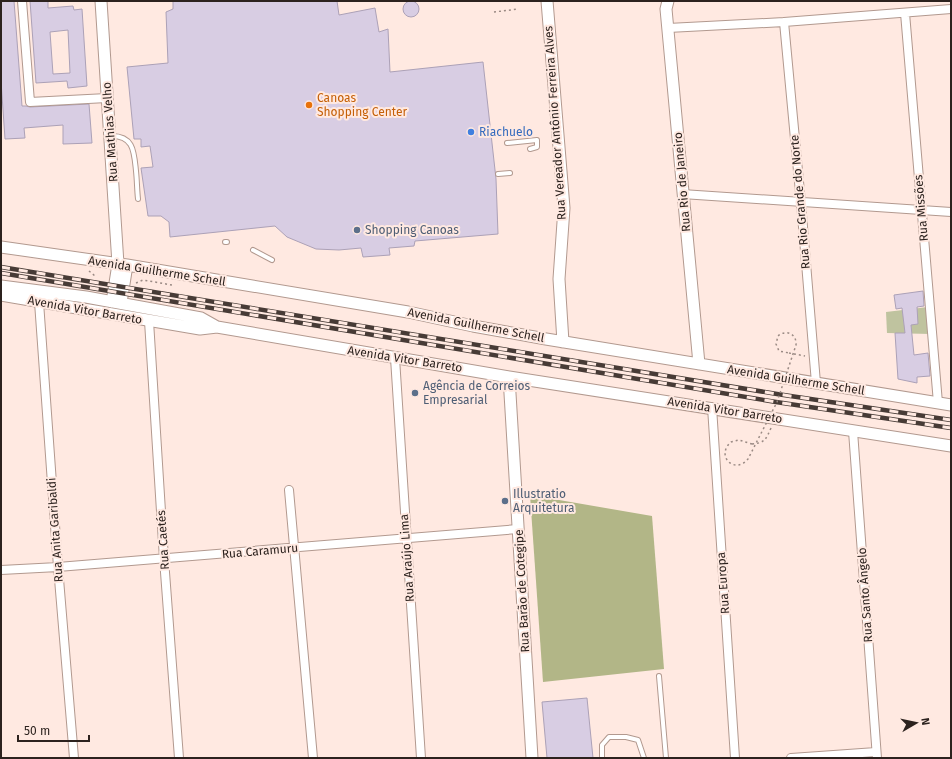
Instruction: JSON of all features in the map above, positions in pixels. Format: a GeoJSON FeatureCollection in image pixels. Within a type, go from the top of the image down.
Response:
{"type":"FeatureCollection","features":[{"type":"Feature","properties":{"kind":"main road","name":"Rua Mathias Velho"},"geometry":{"type":"LineString","coordinates":[[101,1],[110,136],[123,264],[117,302]]}},
{"type":"Feature","properties":{"kind":"main road","name":"Rua Vereador Antônio Ferreira Alves"},"geometry":{"type":"LineString","coordinates":[[547,1],[564,208],[559,279],[563,342]]}},
{"type":"Feature","properties":{"kind":"main road","name":"Rua Rio de Janeiro"},"geometry":{"type":"LineString","coordinates":[[666,4],[682,194],[699,364]]}},
{"type":"Feature","properties":{"kind":"main road","name":"Avenida Guilherme Schell"},"geometry":{"type":"LineString","coordinates":[[1,247],[123,264],[408,312],[473,326],[563,342],[951,405]]}},
{"type":"Feature","properties":{"kind":"main road"},"geometry":{"type":"LineString","coordinates":[[1,286],[117,302],[201,318],[217,327]]}},
{"type":"Feature","properties":{"kind":"main road","name":"Avenida Vitor Barreto"},"geometry":{"type":"LineString","coordinates":[[1,296],[200,329],[217,327],[509,377],[712,407],[951,446]]}},
{"type":"Feature","properties":{"kind":"main road","name":"Rua Barão de Cotegipe"},"geometry":{"type":"LineString","coordinates":[[509,377],[532,758]]}},
{"type":"Feature","properties":{"kind":"street"},"geometry":{"type":"LineString","coordinates":[[22,1],[30,102],[107,98]]}},
{"type":"Feature","properties":{"kind":"street"},"geometry":{"type":"LineString","coordinates":[[668,28],[784,22],[951,9]]}},
{"type":"Feature","properties":{"kind":"street","name":"Rua Missões"},"geometry":{"type":"LineString","coordinates":[[904,13],[938,403]]}},
{"type":"Feature","properties":{"kind":"street","name":"Rua Rio Grande do Norte"},"geometry":{"type":"LineString","coordinates":[[784,22],[816,383]]}},
{"type":"Feature","properties":{"kind":"street"},"geometry":{"type":"LineString","coordinates":[[682,194],[951,212]]}},
{"type":"Feature","properties":{"kind":"street","name":"Rua Anita Garibaldi"},"geometry":{"type":"LineString","coordinates":[[39,302],[58,567],[74,758]]}},
{"type":"Feature","properties":{"kind":"street","name":"Rua Caetés"},"geometry":{"type":"LineString","coordinates":[[149,321],[164,559],[179,758]]}},
{"type":"Feature","properties":{"kind":"street","name":"Rua Araújo Lima"},"geometry":{"type":"LineString","coordinates":[[395,358],[420,758]]}},
{"type":"Feature","properties":{"kind":"street","name":"Rua Europa"},"geometry":{"type":"LineString","coordinates":[[712,407],[735,758]]}},
{"type":"Feature","properties":{"kind":"street","name":"Rua Santo Ângelo"},"geometry":{"type":"LineString","coordinates":[[852,431],[876,755]]}},
{"type":"Feature","properties":{"kind":"street"},"geometry":{"type":"LineString","coordinates":[[289,490],[313,758]]}},
{"type":"Feature","properties":{"kind":"street","name":"Rua Caramuru"},"geometry":{"type":"LineString","coordinates":[[1,570],[164,559],[518,529]]}},
{"type":"Feature","properties":{"kind":"street"},"geometry":{"type":"LineString","coordinates":[[791,758],[876,755]]}},
{"type":"Feature","properties":{"kind":"lane"},"geometry":{"type":"LineString","coordinates":[[110,136],[118,136],[129,142],[134,150],[138,199]]}},
{"type":"Feature","properties":{"kind":"lane"},"geometry":{"type":"LineString","coordinates":[[507,143],[537,140],[537,147],[530,149]]}},
{"type":"Feature","properties":{"kind":"lane"},"geometry":{"type":"LineString","coordinates":[[498,174],[510,173]]}},
{"type":"Feature","properties":{"kind":"lane"},"geometry":{"type":"LineString","coordinates":[[253,250],[272,260]]}},
{"type":"Feature","properties":{"kind":"lane"},"geometry":{"type":"LineString","coordinates":[[659,676],[666,758]]}},
{"type":"Feature","properties":{"kind":"lane"},"geometry":{"type":"LineString","coordinates":[[602,758],[602,745],[609,737],[638,740],[644,758]]}},
{"type":"Feature","properties":{"kind":"path"},"geometry":{"type":"LineString","coordinates":[[494,12],[518,9]]}},
{"type":"Feature","properties":{"kind":"path"},"geometry":{"type":"LineString","coordinates":[[776,418],[766,439],[760,443],[752,444],[739,440],[731,442],[725,449],[728,461],[731,464],[737,465],[748,459],[777,402],[796,345],[795,338],[788,332],[784,332],[778,336],[776,344],[779,350],[789,354],[813,357]]}},
{"type":"Feature","properties":{"kind":"green space"},"geometry":{"type":"Polygon","coordinates":[[[928,307],[931,334],[887,333],[886,312],[928,307]]]}},
{"type":"Feature","properties":{"kind":"green space"},"geometry":{"type":"Polygon","coordinates":[[[530,495],[652,516],[664,669],[543,682],[530,495]]]}},
{"type":"Feature","properties":{"kind":"building"},"geometry":{"type":"Polygon","coordinates":[[[1,1],[14,1],[22,106],[30,107],[89,104],[92,143],[63,144],[63,125],[24,128],[25,138],[5,139],[1,81],[1,1]]]}},
{"type":"Feature","properties":{"kind":"building"},"geometry":{"type":"Polygon","coordinates":[[[30,1],[48,1],[48,8],[73,6],[74,10],[82,9],[87,86],[68,88],[67,81],[36,83],[30,1]],[[68,30],[50,32],[53,74],[70,73],[68,30]]]}},
{"type":"Feature","properties":{"kind":"building","name":"Canoas Shopping Center"},"geometry":{"type":"Polygon","coordinates":[[[173,1],[337,1],[339,15],[375,8],[379,32],[388,29],[390,72],[483,62],[496,179],[498,234],[415,241],[414,246],[389,248],[390,255],[363,257],[361,248],[339,250],[316,249],[287,237],[275,226],[170,237],[169,222],[161,216],[148,216],[141,168],[153,167],[150,146],[141,147],[141,139],[134,139],[127,67],[168,63],[166,12],[173,9],[173,1]]]}},
{"type":"Feature","properties":{"kind":"building"},"geometry":{"type":"Polygon","coordinates":[[[408,1],[414,1],[419,6],[417,15],[414,17],[408,17],[403,12],[403,6],[408,1]]]}},
{"type":"Feature","properties":{"kind":"building"},"geometry":{"type":"Polygon","coordinates":[[[923,291],[924,306],[917,307],[918,324],[911,325],[914,355],[928,353],[930,376],[917,377],[917,383],[898,379],[895,333],[905,333],[902,308],[896,309],[894,295],[923,291]]]}},
{"type":"Feature","properties":{"kind":"building"},"geometry":{"type":"Polygon","coordinates":[[[587,698],[593,758],[547,758],[542,702],[587,698]]]}},
{"type":"Feature","properties":{"kind":"railway"},"geometry":{"type":"LineString","coordinates":[[1,267],[777,394],[951,420]]}},
{"type":"Feature","properties":{"kind":"railway"},"geometry":{"type":"LineString","coordinates":[[1,273],[776,402],[951,428]]}},
{"type":"Feature","properties":{"kind":"place","name":"Canoas Shopping Center"},"geometry":{"type":"Point","coordinates":[309,105]}},
{"type":"Feature","properties":{"kind":"place","name":"Riachuelo"},"geometry":{"type":"Point","coordinates":[471,132]}},
{"type":"Feature","properties":{"kind":"place","name":"Shopping Canoas"},"geometry":{"type":"Point","coordinates":[357,230]}},
{"type":"Feature","properties":{"kind":"place","name":"Agência de Correios Empresarial"},"geometry":{"type":"Point","coordinates":[415,393]}},
{"type":"Feature","properties":{"kind":"place","name":"Illustratio Arquitetura"},"geometry":{"type":"Point","coordinates":[505,501]}}]}
